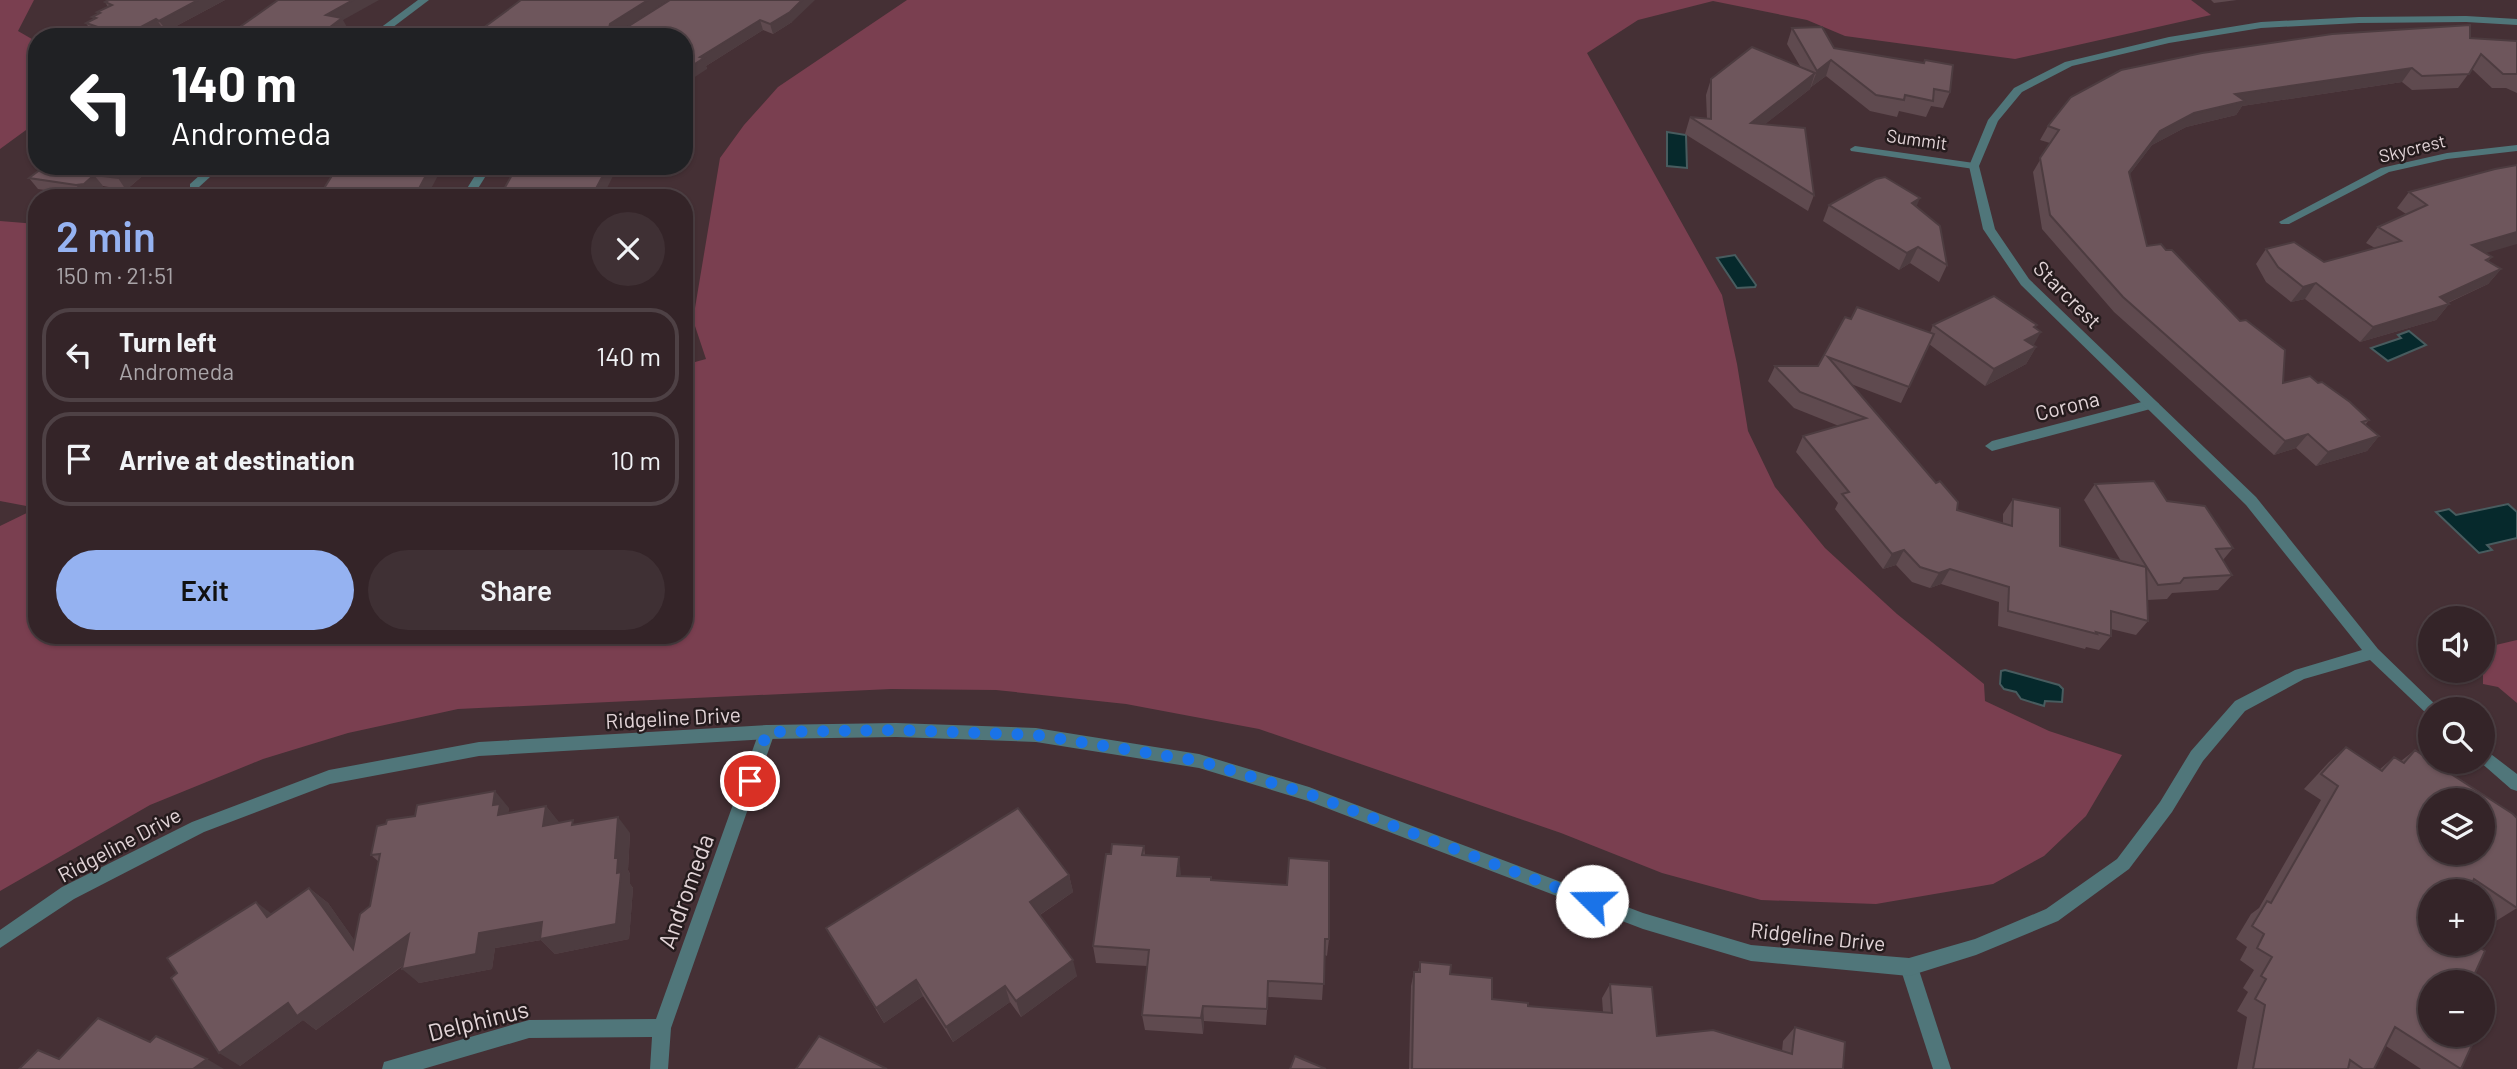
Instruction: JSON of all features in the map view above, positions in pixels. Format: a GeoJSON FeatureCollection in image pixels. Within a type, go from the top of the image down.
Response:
{"type":"FeatureCollection","features":[{"type":"Feature","properties":{"kind":"street"},"geometry":{"type":"LineString","coordinates":[[385,28],[424,0]]}},
{"type":"Feature","properties":{"kind":"street"},"geometry":{"type":"LineString","coordinates":[[1974,166],[1993,120],[2018,90],[2069,64],[2169,40],[2261,25],[2359,20],[2466,19],[2517,22]]}},
{"type":"Feature","properties":{"kind":"street","name":"Skycrest"},"geometry":{"type":"LineString","coordinates":[[2285,222],[2385,170],[2447,156],[2517,148]]}},
{"type":"Feature","properties":{"kind":"street","name":"Summit"},"geometry":{"type":"LineString","coordinates":[[1855,149],[1974,166]]}},
{"type":"Feature","properties":{"kind":"street","name":"Starcrest"},"geometry":{"type":"LineString","coordinates":[[1974,166],[1989,229],[2025,282],[2251,501],[2373,653],[2419,697]]}},
{"type":"Feature","properties":{"kind":"street"},"geometry":{"type":"LineString","coordinates":[[194,186],[207,175]]}},
{"type":"Feature","properties":{"kind":"street","name":"Corona"},"geometry":{"type":"LineString","coordinates":[[1992,446],[2153,404]]}},
{"type":"Feature","properties":{"kind":"street","name":"Ridgeline Drive"},"geometry":{"type":"LineString","coordinates":[[0,940],[68,893],[198,827],[329,776],[479,750],[767,732],[896,730],[1036,735],[1199,761],[1309,794],[1643,921],[1751,953],[1909,967],[1976,947],[2052,915],[2123,864],[2166,807],[2197,756],[2240,706],[2300,674],[2373,653]]}},
{"type":"Feature","properties":{"kind":"street","name":"Andromeda"},"geometry":{"type":"LineString","coordinates":[[659,1069],[662,1028],[767,732]]}},
{"type":"Feature","properties":{"kind":"street"},"geometry":{"type":"LineString","coordinates":[[2495,765],[2517,784]]}},
{"type":"Feature","properties":{"kind":"street"},"geometry":{"type":"LineString","coordinates":[[1909,967],[1928,1018],[1942,1069]]}},
{"type":"Feature","properties":{"kind":"street","name":"Delphinus"},"geometry":{"type":"LineString","coordinates":[[391,1069],[529,1029],[662,1028]]}},
{"type":"Feature","properties":{"kind":"shaded area"},"geometry":{"type":"Polygon","coordinates":[[[0,0],[34,0],[18,31],[28,37],[28,129],[0,149],[0,0]]]}},
{"type":"Feature","properties":{"kind":"shaded area"},"geometry":{"type":"Polygon","coordinates":[[[907,0],[2191,0],[2211,15],[2015,59],[1845,36],[1807,20],[1713,1],[1638,20],[1587,53],[1722,295],[1748,431],[1775,487],[1825,548],[1897,614],[1984,684],[1985,701],[2049,731],[2122,755],[2086,816],[2044,856],[1993,884],[1876,904],[1761,900],[1662,873],[1561,833],[1259,729],[1126,704],[996,690],[891,689],[458,709],[348,733],[263,759],[150,805],[0,891],[0,526],[28,512],[28,644],[693,644],[693,363],[706,359],[693,320],[720,158],[744,125],[778,87],[907,0]]]}},
{"type":"Feature","properties":{"kind":"shaded area"},"geometry":{"type":"Polygon","coordinates":[[[0,221],[28,223],[28,506],[0,501],[0,221]]]}},
{"type":"Feature","properties":{"kind":"shaded area"},"geometry":{"type":"Polygon","coordinates":[[[2517,640],[2517,703],[2498,687],[2483,684],[2495,683],[2495,645],[2517,640]]]}},
{"type":"Feature","properties":{"kind":"water"},"geometry":{"type":"Polygon","coordinates":[[[1667,132],[1686,135],[1687,168],[1667,166],[1667,132]]]}},
{"type":"Feature","properties":{"kind":"water"},"geometry":{"type":"Polygon","coordinates":[[[1735,255],[1755,287],[1737,288],[1717,258],[1735,255]]]}},
{"type":"Feature","properties":{"kind":"water"},"geometry":{"type":"Polygon","coordinates":[[[2409,331],[2426,345],[2388,361],[2371,348],[2401,338],[2398,335],[2409,331]]]}},
{"type":"Feature","properties":{"kind":"water"},"geometry":{"type":"Polygon","coordinates":[[[2508,504],[2517,512],[2517,538],[2487,545],[2492,550],[2479,553],[2436,512],[2449,509],[2456,515],[2508,504]]]}},
{"type":"Feature","properties":{"kind":"water"},"geometry":{"type":"Polygon","coordinates":[[[2001,671],[2059,685],[2063,689],[2062,702],[2045,701],[2044,706],[2021,699],[2016,692],[2004,689],[2000,684],[2001,671]]]}},
{"type":"Feature","properties":{"kind":"building"},"geometry":{"type":"Polygon","coordinates":[[[198,0],[159,21],[156,19],[139,28],[101,28],[86,23],[96,18],[92,17],[100,13],[97,12],[112,5],[105,2],[198,0]]]}},
{"type":"Feature","properties":{"kind":"building"},"geometry":{"type":"Polygon","coordinates":[[[278,0],[353,0],[326,15],[342,18],[329,28],[238,28],[278,0]]]}},
{"type":"Feature","properties":{"kind":"building"},"geometry":{"type":"Polygon","coordinates":[[[521,0],[648,0],[610,24],[609,28],[483,28],[521,0]]]}},
{"type":"Feature","properties":{"kind":"building"},"geometry":{"type":"Polygon","coordinates":[[[670,0],[802,0],[790,12],[770,24],[760,20],[700,57],[704,58],[693,65],[693,28],[626,28],[670,0]]]}},
{"type":"Feature","properties":{"kind":"building"},"geometry":{"type":"Polygon","coordinates":[[[2470,25],[2470,38],[2517,41],[2517,74],[2503,74],[2481,54],[2469,74],[2422,76],[2412,68],[2235,94],[2245,101],[2194,113],[2160,131],[2129,172],[2147,246],[2161,244],[2166,250],[2172,250],[2240,321],[2246,320],[2285,350],[2283,383],[2310,376],[2318,383],[2322,382],[2369,420],[2362,422],[2379,436],[2328,452],[2308,434],[2285,441],[2123,297],[2050,215],[2040,158],[2059,130],[2048,126],[2071,97],[2121,70],[2202,53],[2332,34],[2470,25]]]}},
{"type":"Feature","properties":{"kind":"building"},"geometry":{"type":"Polygon","coordinates":[[[1822,27],[1834,48],[1924,63],[1925,60],[1953,65],[1950,92],[1934,89],[1933,101],[1905,95],[1904,100],[1876,95],[1831,60],[1817,71],[1792,28],[1822,27]]]}},
{"type":"Feature","properties":{"kind":"building"},"geometry":{"type":"Polygon","coordinates":[[[1752,47],[1815,73],[1751,123],[1805,128],[1814,195],[1690,117],[1711,119],[1711,79],[1752,47]]]}},
{"type":"Feature","properties":{"kind":"building"},"geometry":{"type":"Polygon","coordinates":[[[2517,165],[2517,232],[2472,245],[2492,257],[2486,260],[2501,269],[2440,297],[2449,304],[2373,327],[2316,283],[2303,287],[2278,267],[2266,249],[2294,242],[2324,262],[2401,241],[2378,227],[2427,205],[2409,192],[2517,165]]]}},
{"type":"Feature","properties":{"kind":"building"},"geometry":{"type":"Polygon","coordinates":[[[33,175],[94,175],[84,184],[76,185],[29,178],[33,175]]]}},
{"type":"Feature","properties":{"kind":"building"},"geometry":{"type":"Polygon","coordinates":[[[94,175],[122,175],[118,178],[94,175]]]}},
{"type":"Feature","properties":{"kind":"building"},"geometry":{"type":"Polygon","coordinates":[[[332,175],[426,175],[419,189],[324,189],[332,175]]]}},
{"type":"Feature","properties":{"kind":"building"},"geometry":{"type":"Polygon","coordinates":[[[512,175],[603,175],[596,189],[504,189],[512,175]]]}},
{"type":"Feature","properties":{"kind":"building"},"geometry":{"type":"Polygon","coordinates":[[[1885,177],[1920,198],[1912,203],[1940,226],[1947,265],[1918,247],[1907,253],[1829,205],[1876,179],[1885,177]]]}},
{"type":"Feature","properties":{"kind":"building"},"geometry":{"type":"Polygon","coordinates":[[[1994,296],[2037,325],[2034,327],[2041,332],[2025,340],[2036,347],[1994,369],[1933,325],[1994,296]]]}},
{"type":"Feature","properties":{"kind":"building"},"geometry":{"type":"Polygon","coordinates":[[[1857,307],[1934,334],[1909,387],[1828,357],[1936,483],[1940,481],[1958,502],[1957,510],[2012,526],[2013,499],[2060,508],[2060,546],[2146,567],[2148,621],[2111,611],[2111,636],[2008,611],[2009,587],[1950,569],[1939,573],[1920,567],[1904,550],[1892,554],[1842,494],[1849,492],[1803,436],[1866,418],[1800,392],[1775,366],[1818,366],[1845,317],[1851,319],[1857,307]]]}},
{"type":"Feature","properties":{"kind":"building"},"geometry":{"type":"Polygon","coordinates":[[[2154,481],[2167,501],[2205,506],[2233,548],[2216,549],[2232,575],[2184,578],[2180,583],[2158,585],[2095,484],[2154,481]]]}},
{"type":"Feature","properties":{"kind":"building"},"geometry":{"type":"Polygon","coordinates":[[[2346,747],[2382,771],[2394,757],[2404,763],[2415,750],[2418,752],[2418,774],[2452,774],[2473,788],[2418,788],[2418,865],[2495,865],[2495,802],[2513,814],[2517,818],[2517,908],[2495,893],[2495,879],[2418,879],[2418,956],[2483,956],[2476,970],[2418,970],[2418,1042],[2395,1027],[2374,1069],[2363,1069],[2350,1060],[2348,1069],[2253,1069],[2265,1005],[2255,999],[2266,979],[2261,976],[2272,957],[2257,948],[2264,934],[2252,926],[2267,901],[2271,903],[2338,786],[2321,774],[2346,747]]]}},
{"type":"Feature","properties":{"kind":"building"},"geometry":{"type":"Polygon","coordinates":[[[495,791],[493,805],[500,804],[498,815],[546,806],[543,826],[573,820],[572,825],[618,817],[615,858],[618,858],[617,873],[621,872],[616,924],[540,939],[542,922],[479,933],[476,954],[402,969],[409,934],[297,1016],[288,1003],[219,1053],[171,978],[177,973],[167,958],[256,902],[267,917],[309,888],[353,949],[360,914],[370,906],[380,854],[371,855],[377,826],[386,824],[387,820],[415,816],[417,805],[495,791]]]}},
{"type":"Feature","properties":{"kind":"building"},"geometry":{"type":"Polygon","coordinates":[[[1018,808],[1069,875],[1030,902],[1073,960],[1016,1001],[1005,986],[946,1027],[916,980],[876,1008],[826,928],[1018,808]]]}},
{"type":"Feature","properties":{"kind":"building"},"geometry":{"type":"Polygon","coordinates":[[[1112,844],[1144,846],[1142,855],[1179,857],[1177,876],[1211,877],[1211,880],[1287,885],[1289,858],[1329,861],[1329,939],[1325,939],[1324,984],[1268,981],[1267,1009],[1203,1006],[1201,1018],[1142,1015],[1149,950],[1093,946],[1106,854],[1111,854],[1112,844]]]}},
{"type":"Feature","properties":{"kind":"building"},"geometry":{"type":"Polygon","coordinates":[[[1420,962],[1451,965],[1450,974],[1492,978],[1492,999],[1528,1003],[1528,1006],[1612,1013],[1610,984],[1652,987],[1657,1036],[1713,1030],[1792,1054],[1795,1027],[1845,1042],[1843,1069],[1412,1069],[1414,972],[1420,972],[1420,962]]]}},
{"type":"Feature","properties":{"kind":"building"},"geometry":{"type":"Polygon","coordinates":[[[98,1018],[150,1042],[156,1036],[207,1059],[193,1069],[19,1069],[38,1050],[59,1059],[98,1018]]]}},
{"type":"Feature","properties":{"kind":"building"},"geometry":{"type":"Polygon","coordinates":[[[819,1036],[887,1069],[796,1069],[819,1036]]]}},
{"type":"Feature","properties":{"kind":"building"},"geometry":{"type":"Polygon","coordinates":[[[2426,1047],[2471,1047],[2461,1069],[2426,1047]]]}},
{"type":"Feature","properties":{"kind":"building"},"geometry":{"type":"Polygon","coordinates":[[[1295,1056],[1326,1069],[1290,1069],[1295,1056]]]}},
{"type":"Feature","properties":{"kind":"route"},"geometry":{"type":"LineString","coordinates":[[750,781],[767,732],[896,730],[1036,735],[1199,761],[1309,794],[1592,901]]}}]}
